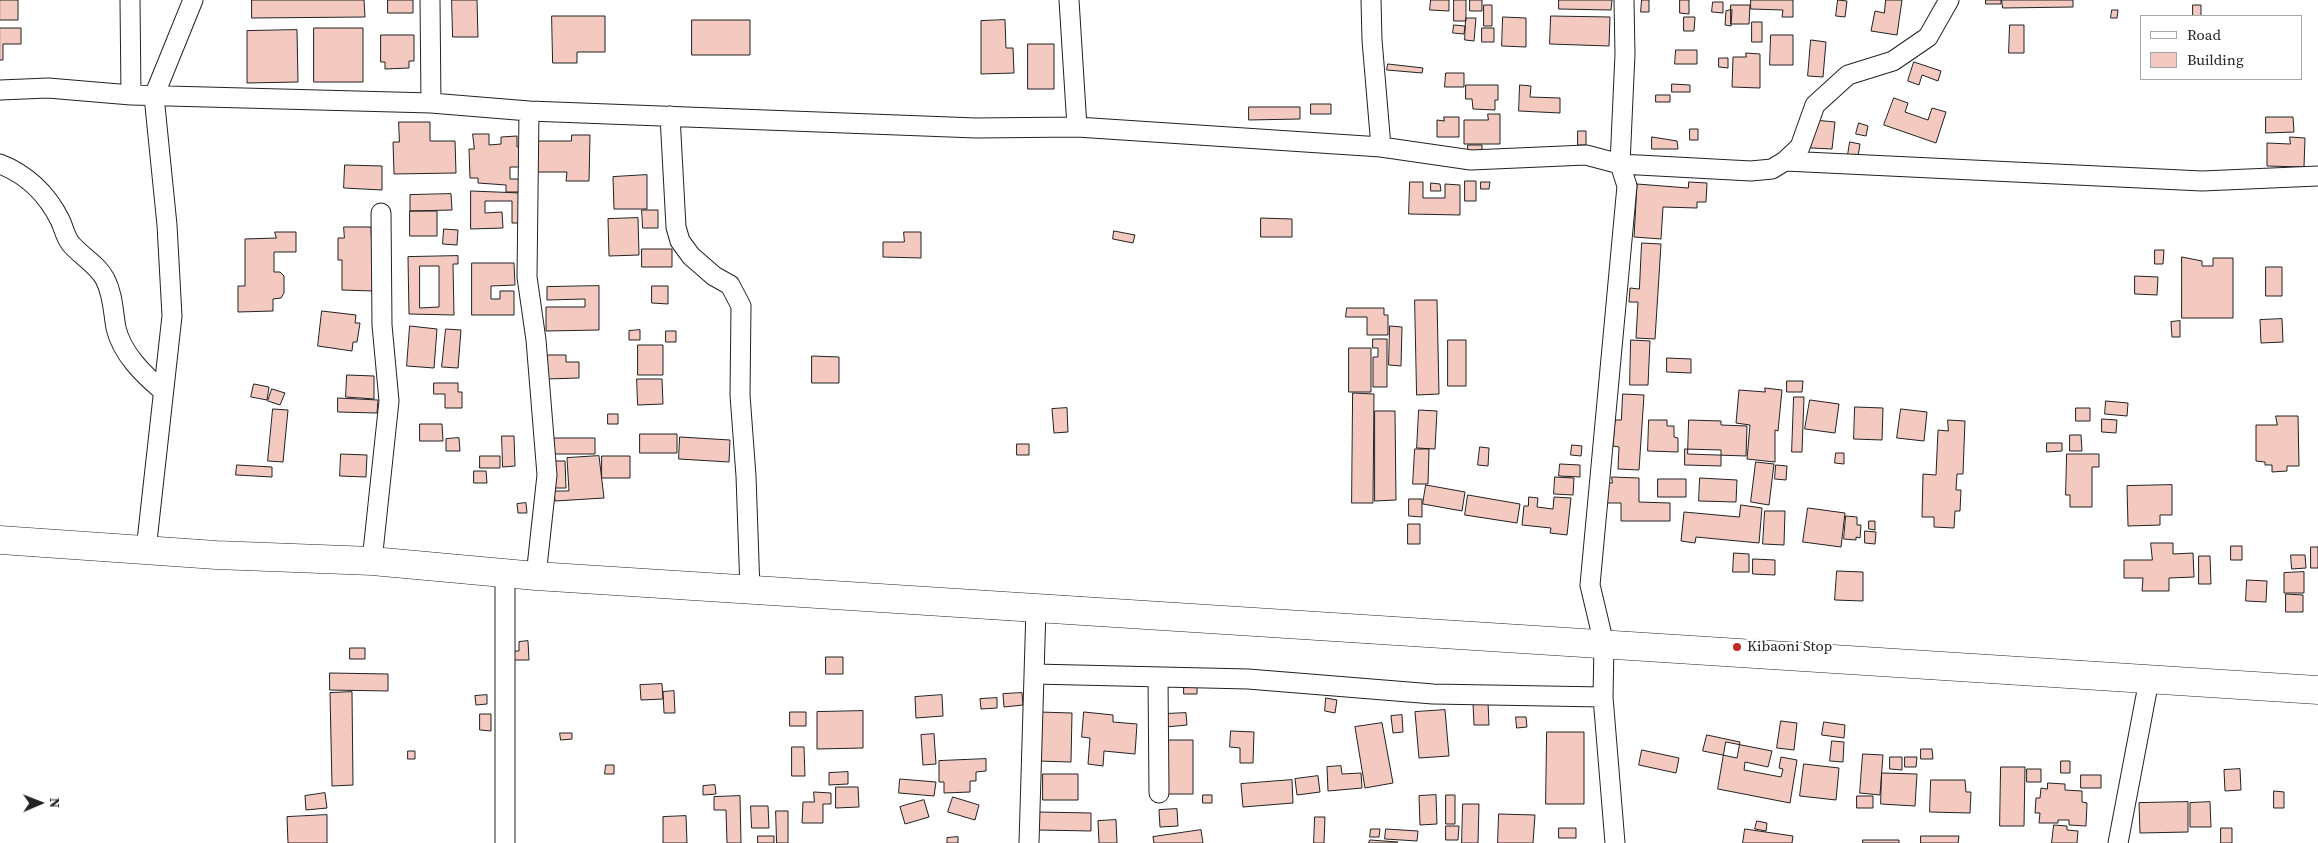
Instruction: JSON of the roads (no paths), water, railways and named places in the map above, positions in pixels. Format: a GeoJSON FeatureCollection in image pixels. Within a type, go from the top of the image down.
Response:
{"type":"FeatureCollection","features":[{"type":"Feature","properties":{"kind":"highway"},"geometry":{"type":"LineString","coordinates":[[0,540],[146,550],[372,561],[536,576],[2318,690]]}},
{"type":"Feature","properties":{"kind":"street"},"geometry":{"type":"LineString","coordinates":[[130,0],[131,95]]}},
{"type":"Feature","properties":{"kind":"street"},"geometry":{"type":"LineString","coordinates":[[146,550],[172,316],[167,225],[154,96],[193,0]]}},
{"type":"Feature","properties":{"kind":"street"},"geometry":{"type":"LineString","coordinates":[[430,0],[431,103]]}},
{"type":"Feature","properties":{"kind":"street"},"geometry":{"type":"LineString","coordinates":[[1069,0],[1077,127]]}},
{"type":"Feature","properties":{"kind":"street"},"geometry":{"type":"LineString","coordinates":[[1371,0],[1372,47],[1381,147]]}},
{"type":"Feature","properties":{"kind":"street"},"geometry":{"type":"LineString","coordinates":[[1615,843],[1603,697],[1604,644],[1590,585],[1627,186],[1620,164],[1625,54],[1624,0]]}},
{"type":"Feature","properties":{"kind":"street"},"geometry":{"type":"LineString","coordinates":[[0,90],[48,88],[154,96],[431,103],[529,111],[976,128],[1077,127],[1381,147],[1471,160],[1586,155],[1620,164],[1751,171],[1772,169],[1785,161],[1800,147],[1815,105],[1848,75],[1893,61],[1928,37],[1949,0]]}},
{"type":"Feature","properties":{"kind":"street"},"geometry":{"type":"LineString","coordinates":[[529,111],[527,277],[536,340],[547,475],[536,576]]}},
{"type":"Feature","properties":{"kind":"street"},"geometry":{"type":"LineString","coordinates":[[670,116],[676,227],[680,241],[696,261],[714,276],[730,285],[741,306],[740,395],[746,476],[750,590]]}},
{"type":"Feature","properties":{"kind":"street"},"geometry":{"type":"LineString","coordinates":[[1785,161],[2202,181],[2318,176]]}},
{"type":"Feature","properties":{"kind":"street"},"geometry":{"type":"LineString","coordinates":[[0,164],[25,176],[43,195],[60,220],[68,242],[104,277],[109,288],[117,330],[139,371],[163,391]]}},
{"type":"Feature","properties":{"kind":"street"},"geometry":{"type":"LineString","coordinates":[[372,561],[389,401],[382,325],[381,212]]}},
{"type":"Feature","properties":{"kind":"street"},"geometry":{"type":"LineString","coordinates":[[505,572],[506,843]]}},
{"type":"Feature","properties":{"kind":"street"},"geometry":{"type":"LineString","coordinates":[[1029,843],[1036,608]]}},
{"type":"Feature","properties":{"kind":"street"},"geometry":{"type":"LineString","coordinates":[[1034,674],[1248,679],[1434,694],[1603,697]]}},
{"type":"Feature","properties":{"kind":"street"},"geometry":{"type":"LineString","coordinates":[[1158,678],[1158,793]]}},
{"type":"Feature","properties":{"kind":"street"},"geometry":{"type":"LineString","coordinates":[[2118,843],[2149,680]]}},
{"type":"Feature","properties":{"kind":"place","name":"Kibaoni Stop"},"geometry":{"type":"Point","coordinates":[1737,647]}}]}
